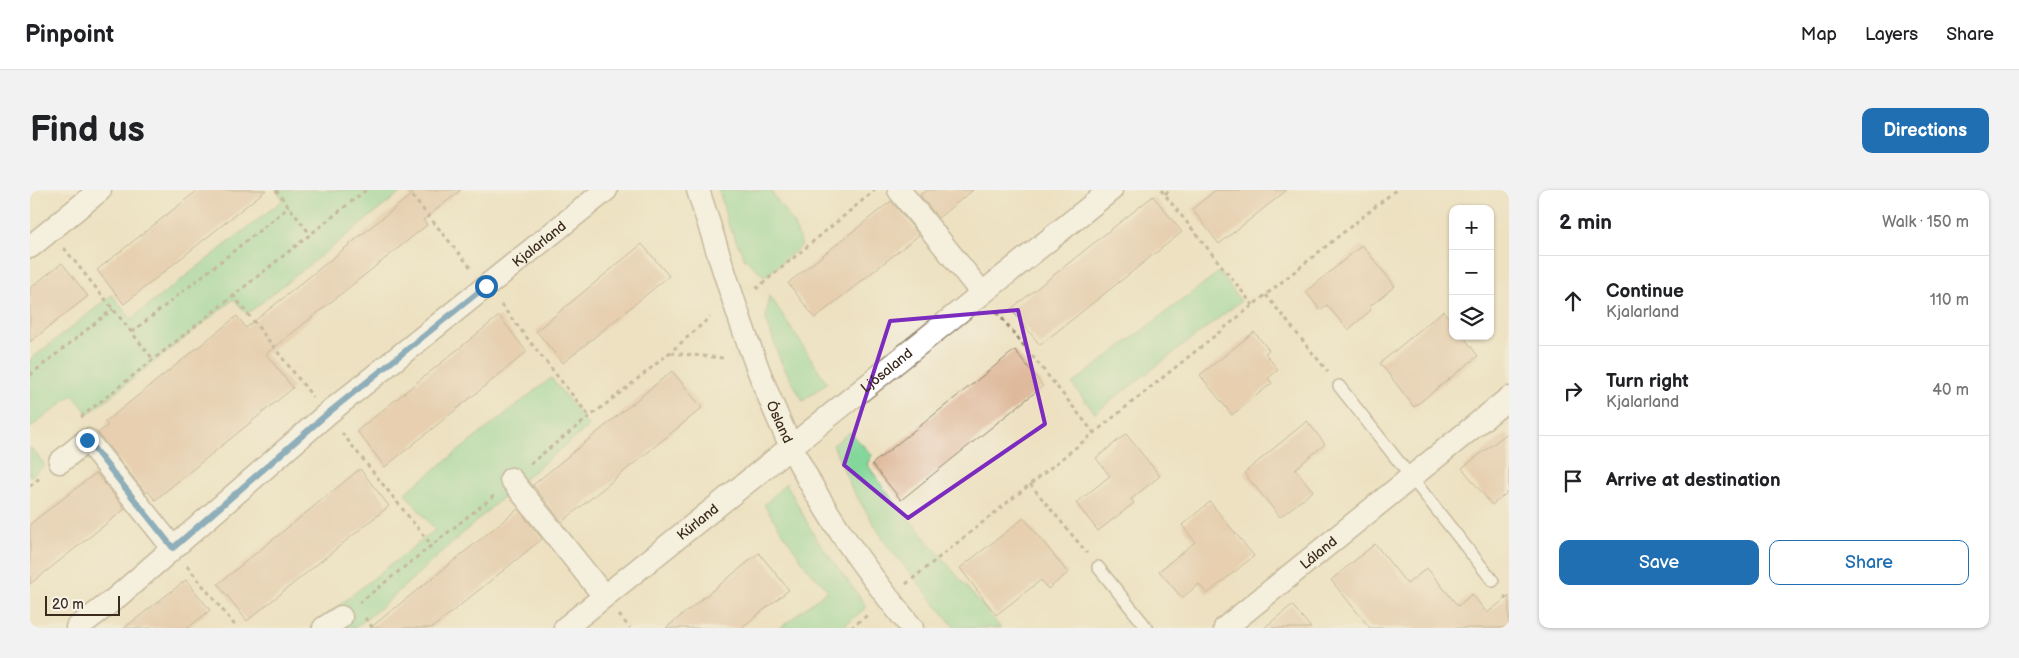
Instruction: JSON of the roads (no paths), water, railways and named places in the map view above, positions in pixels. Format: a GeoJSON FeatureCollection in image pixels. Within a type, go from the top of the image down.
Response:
{"type":"FeatureCollection","features":[{"type":"Feature","properties":{"kind":"street"},"geometry":{"type":"LineString","coordinates":[[30,247],[100,190]]}},
{"type":"Feature","properties":{"kind":"street","name":"Kjalarland"},"geometry":{"type":"LineString","coordinates":[[77,628],[116,598],[327,414],[606,190]]}},
{"type":"Feature","properties":{"kind":"street","name":"Ósland"},"geometry":{"type":"LineString","coordinates":[[698,190],[745,337],[791,446],[833,522],[888,599],[912,628]]}},
{"type":"Feature","properties":{"kind":"street"},"geometry":{"type":"LineString","coordinates":[[899,190],[982,293]]}},
{"type":"Feature","properties":{"kind":"street","name":"Ljósaland"},"geometry":{"type":"LineString","coordinates":[[791,446],[1111,190]]}},
{"type":"Feature","properties":{"kind":"street","name":"Láland"},"geometry":{"type":"LineString","coordinates":[[1225,628],[1509,398]]}},
{"type":"Feature","properties":{"kind":"street"},"geometry":{"type":"LineString","coordinates":[[60,462],[87,440],[173,548]]}},
{"type":"Feature","properties":{"kind":"street","name":"Kúrland"},"geometry":{"type":"LineString","coordinates":[[564,628],[791,446]]}},
{"type":"Feature","properties":{"kind":"street"},"geometry":{"type":"LineString","coordinates":[[511,479],[604,596]]}},
{"type":"Feature","properties":{"kind":"lane"},"geometry":{"type":"LineString","coordinates":[[1339,386],[1412,477],[1492,582]]}},
{"type":"Feature","properties":{"kind":"lane"},"geometry":{"type":"LineString","coordinates":[[1098,567],[1147,628]]}}]}
